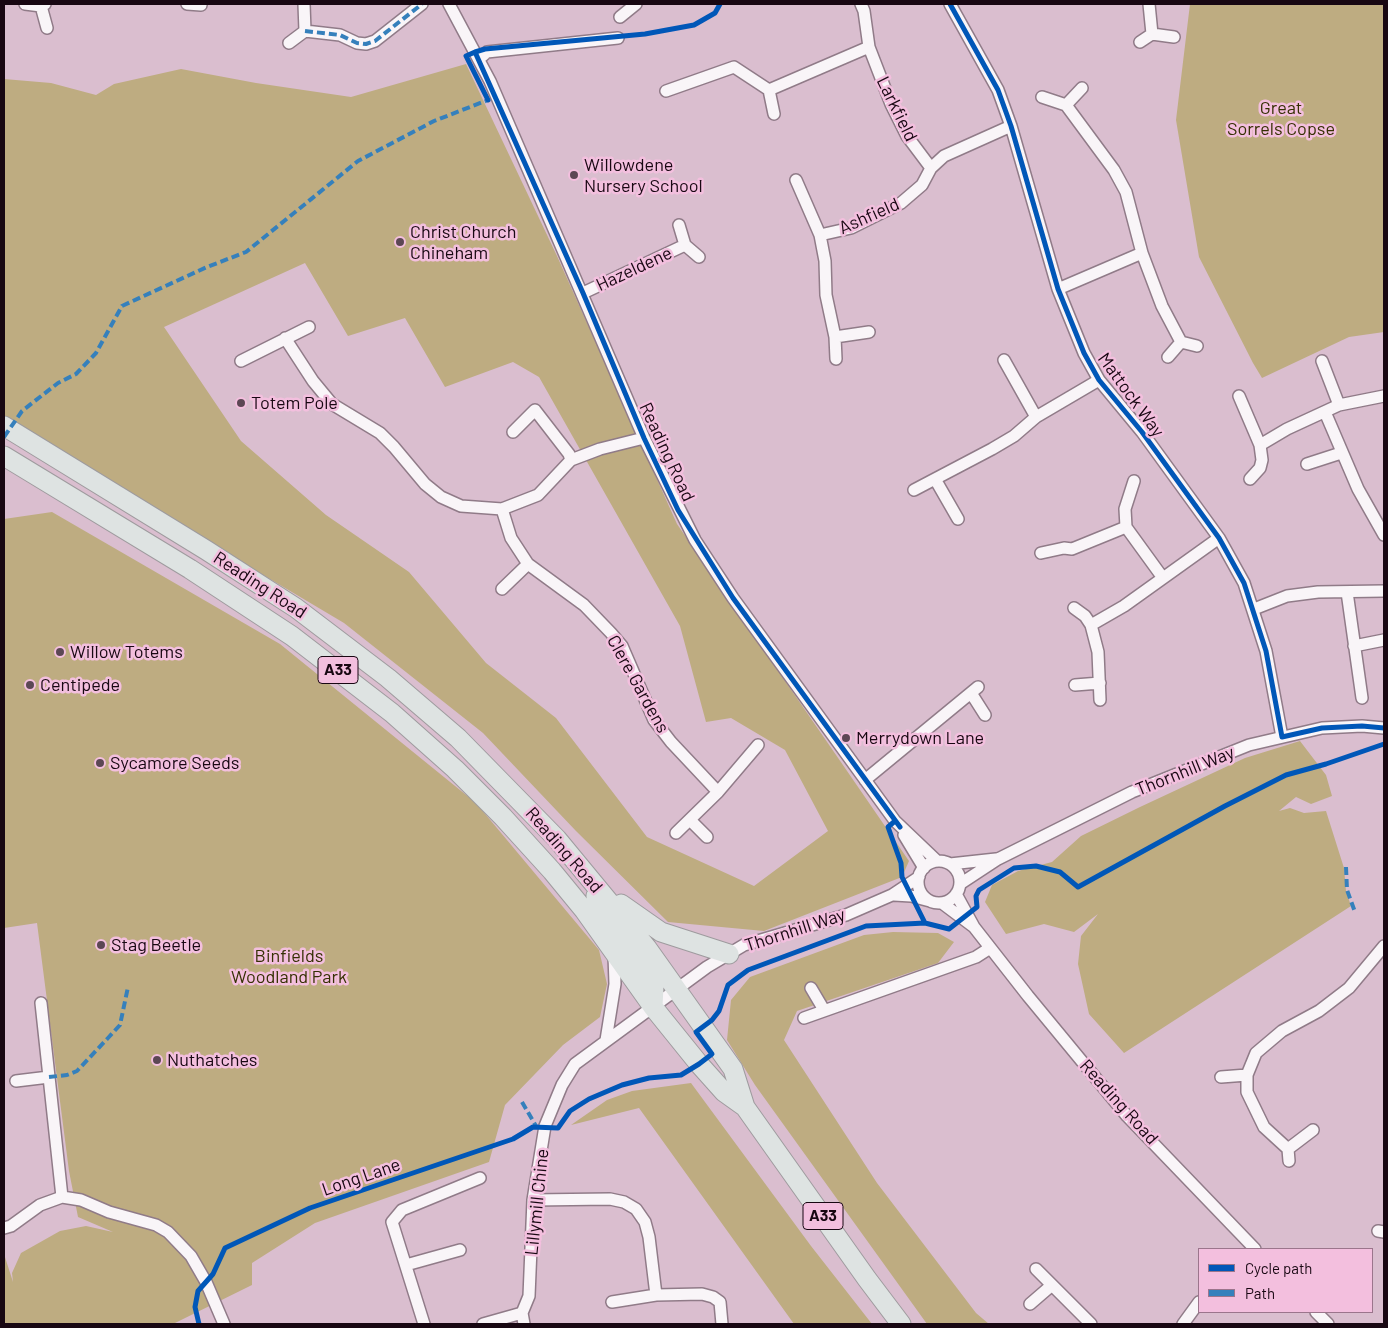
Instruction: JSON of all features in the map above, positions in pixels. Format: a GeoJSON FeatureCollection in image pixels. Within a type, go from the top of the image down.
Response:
{"type":"FeatureCollection","features":[{"type":"Feature","properties":{"kind":"highway","name":"Reading Road"},"geometry":{"type":"LineString","coordinates":[[4,426],[264,586],[346,645],[458,738],[539,820],[648,948],[733,1069],[745,1107],[866,1279],[902,1324]]}},
{"type":"Feature","properties":{"kind":"highway","name":"Reading Road"},"geometry":{"type":"LineString","coordinates":[[4,456],[190,569],[284,631],[392,713],[455,769],[522,837],[584,910],[653,1007],[707,1074],[724,1092],[745,1107]]}},
{"type":"Feature","properties":{"kind":"highway"},"geometry":{"type":"LineString","coordinates":[[586,874],[627,909],[652,927],[729,954]]}},
{"type":"Feature","properties":{"kind":"highway"},"geometry":{"type":"LineString","coordinates":[[586,874],[603,913],[654,985],[653,1007]]}},
{"type":"Feature","properties":{"kind":"street"},"geometry":{"type":"LineString","coordinates":[[25,4],[43,5],[47,28]]}},
{"type":"Feature","properties":{"kind":"street"},"geometry":{"type":"LineString","coordinates":[[187,4],[201,5]]}},
{"type":"Feature","properties":{"kind":"street"},"geometry":{"type":"LineString","coordinates":[[304,4],[305,31]]}},
{"type":"Feature","properties":{"kind":"street"},"geometry":{"type":"LineString","coordinates":[[289,43],[305,31],[340,35],[357,43],[366,44],[375,41],[422,4]]}},
{"type":"Feature","properties":{"kind":"street","name":"Reading Road"},"geometry":{"type":"LineString","coordinates":[[449,4],[479,59],[583,293],[644,438],[678,510],[733,598],[865,780],[900,827],[937,861]]}},
{"type":"Feature","properties":{"kind":"street"},"geometry":{"type":"LineString","coordinates":[[620,17],[634,4]]}},
{"type":"Feature","properties":{"kind":"street","name":"Larkfield"},"geometry":{"type":"LineString","coordinates":[[861,4],[864,11],[869,47],[891,104],[907,136],[931,168]]}},
{"type":"Feature","properties":{"kind":"street","name":"Mattock Way"},"geometry":{"type":"LineString","coordinates":[[950,4],[987,68],[1011,126],[1058,289],[1070,322],[1099,380],[1142,432],[1219,538],[1244,582],[1254,609],[1268,659],[1282,737]]}},
{"type":"Feature","properties":{"kind":"street"},"geometry":{"type":"LineString","coordinates":[[1149,4],[1152,34]]}},
{"type":"Feature","properties":{"kind":"street"},"geometry":{"type":"LineString","coordinates":[[1140,42],[1152,34],[1174,37]]}},
{"type":"Feature","properties":{"kind":"street"},"geometry":{"type":"LineString","coordinates":[[479,59],[487,52],[618,38]]}},
{"type":"Feature","properties":{"kind":"street"},"geometry":{"type":"LineString","coordinates":[[769,90],[869,47]]}},
{"type":"Feature","properties":{"kind":"street"},"geometry":{"type":"LineString","coordinates":[[666,91],[734,67],[769,90],[774,114]]}},
{"type":"Feature","properties":{"kind":"street"},"geometry":{"type":"LineString","coordinates":[[1066,105],[1082,88]]}},
{"type":"Feature","properties":{"kind":"street"},"geometry":{"type":"LineString","coordinates":[[1042,97],[1066,105],[1114,170],[1126,192],[1142,253],[1162,306],[1181,342],[1198,346]]}},
{"type":"Feature","properties":{"kind":"street","name":"Ashfield"},"geometry":{"type":"LineString","coordinates":[[820,235],[851,228],[901,202],[922,185],[931,168],[944,156],[1011,126]]}},
{"type":"Feature","properties":{"kind":"street","name":"Ashfield"},"geometry":{"type":"LineString","coordinates":[[796,180],[820,235],[826,295],[835,336],[836,359]]}},
{"type":"Feature","properties":{"kind":"street","name":"Hazeldene"},"geometry":{"type":"LineString","coordinates":[[679,225],[685,244],[699,258]]}},
{"type":"Feature","properties":{"kind":"street","name":"Hazeldene"},"geometry":{"type":"LineString","coordinates":[[583,293],[685,244]]}},
{"type":"Feature","properties":{"kind":"street"},"geometry":{"type":"LineString","coordinates":[[1058,289],[1142,253]]}},
{"type":"Feature","properties":{"kind":"street"},"geometry":{"type":"LineString","coordinates":[[241,361],[309,327]]}},
{"type":"Feature","properties":{"kind":"street"},"geometry":{"type":"LineString","coordinates":[[835,336],[869,332]]}},
{"type":"Feature","properties":{"kind":"street"},"geometry":{"type":"LineString","coordinates":[[285,338],[313,382],[332,404],[380,433],[425,484],[436,493],[461,506],[502,509],[538,495],[571,460],[600,449],[644,438]]}},
{"type":"Feature","properties":{"kind":"street"},"geometry":{"type":"LineString","coordinates":[[1168,357],[1181,342]]}},
{"type":"Feature","properties":{"kind":"street"},"geometry":{"type":"LineString","coordinates":[[1004,360],[1036,417]]}},
{"type":"Feature","properties":{"kind":"street"},"geometry":{"type":"LineString","coordinates":[[1322,361],[1339,405]]}},
{"type":"Feature","properties":{"kind":"street"},"geometry":{"type":"LineString","coordinates":[[914,490],[992,450],[1014,436],[1036,417],[1099,380]]}},
{"type":"Feature","properties":{"kind":"street"},"geometry":{"type":"LineString","coordinates":[[1239,396],[1260,445],[1262,460],[1260,468],[1250,478]]}},
{"type":"Feature","properties":{"kind":"street"},"geometry":{"type":"LineString","coordinates":[[1260,445],[1287,429],[1339,405],[1384,396]]}},
{"type":"Feature","properties":{"kind":"street"},"geometry":{"type":"LineString","coordinates":[[513,432],[535,410],[569,454],[571,460]]}},
{"type":"Feature","properties":{"kind":"street"},"geometry":{"type":"LineString","coordinates":[[1326,412],[1341,453],[1358,489],[1381,520],[1384,535]]}},
{"type":"Feature","properties":{"kind":"street"},"geometry":{"type":"LineString","coordinates":[[1307,464],[1341,453]]}},
{"type":"Feature","properties":{"kind":"street"},"geometry":{"type":"LineString","coordinates":[[935,479],[958,519]]}},
{"type":"Feature","properties":{"kind":"street"},"geometry":{"type":"LineString","coordinates":[[1134,481],[1125,509],[1126,527],[1163,578]]}},
{"type":"Feature","properties":{"kind":"street","name":"Clere Gardens"},"geometry":{"type":"LineString","coordinates":[[502,509],[511,538],[528,564],[584,605],[611,632],[622,646],[654,720],[718,792]]}},
{"type":"Feature","properties":{"kind":"street"},"geometry":{"type":"LineString","coordinates":[[1041,553],[1064,548],[1072,549],[1126,527]]}},
{"type":"Feature","properties":{"kind":"street"},"geometry":{"type":"LineString","coordinates":[[1091,625],[1124,606],[1219,538]]}},
{"type":"Feature","properties":{"kind":"street"},"geometry":{"type":"LineString","coordinates":[[502,589],[528,564]]}},
{"type":"Feature","properties":{"kind":"street"},"geometry":{"type":"LineString","coordinates":[[1254,609],[1287,596],[1318,592],[1384,590]]}},
{"type":"Feature","properties":{"kind":"street"},"geometry":{"type":"LineString","coordinates":[[1347,592],[1362,698]]}},
{"type":"Feature","properties":{"kind":"street"},"geometry":{"type":"LineString","coordinates":[[1074,608],[1085,616],[1091,625],[1098,652],[1100,700]]}},
{"type":"Feature","properties":{"kind":"street"},"geometry":{"type":"LineString","coordinates":[[1354,646],[1384,640]]}},
{"type":"Feature","properties":{"kind":"street"},"geometry":{"type":"LineString","coordinates":[[1075,685],[1100,683]]}},
{"type":"Feature","properties":{"kind":"street"},"geometry":{"type":"LineString","coordinates":[[865,780],[974,690],[985,715]]}},
{"type":"Feature","properties":{"kind":"street","name":"Thornhill Way"},"geometry":{"type":"LineString","coordinates":[[958,889],[998,859],[1132,792],[1249,745],[1322,728],[1384,728]]}},
{"type":"Feature","properties":{"kind":"street"},"geometry":{"type":"LineString","coordinates":[[676,833],[718,792],[758,744]]}},
{"type":"Feature","properties":{"kind":"street"},"geometry":{"type":"LineString","coordinates":[[690,820],[706,837]]}},
{"type":"Feature","properties":{"kind":"street","name":"Reading Road"},"geometry":{"type":"LineString","coordinates":[[900,827],[921,873]]}},
{"type":"Feature","properties":{"kind":"street","name":"Thornhill Way"},"geometry":{"type":"LineString","coordinates":[[950,864],[998,859]]}},
{"type":"Feature","properties":{"kind":"street"},"geometry":{"type":"LineString","coordinates":[[937,861],[950,864],[956,869],[958,889],[952,899],[937,902],[920,891],[921,873],[937,861]]}},
{"type":"Feature","properties":{"kind":"street","name":"Thornhill Way"},"geometry":{"type":"LineString","coordinates":[[653,1007],[706,967],[757,940],[846,914],[892,895],[921,873]]}},
{"type":"Feature","properties":{"kind":"street","name":"Reading Road"},"geometry":{"type":"LineString","coordinates":[[958,889],[974,926],[990,948],[1127,1116],[1255,1248]]}},
{"type":"Feature","properties":{"kind":"street","name":"Thornhill Way"},"geometry":{"type":"LineString","coordinates":[[892,895],[911,896],[937,902]]}},
{"type":"Feature","properties":{"kind":"street","name":"Reading Road"},"geometry":{"type":"LineString","coordinates":[[937,902],[974,926]]}},
{"type":"Feature","properties":{"kind":"street"},"geometry":{"type":"LineString","coordinates":[[804,1018],[976,957],[990,948]]}},
{"type":"Feature","properties":{"kind":"street"},"geometry":{"type":"LineString","coordinates":[[1289,1161],[1288,1149],[1264,1127],[1247,1092],[1247,1075],[1256,1053],[1268,1042],[1319,1011],[1349,988],[1384,948]]}},
{"type":"Feature","properties":{"kind":"street"},"geometry":{"type":"LineString","coordinates":[[606,1040],[616,984],[614,953]]}},
{"type":"Feature","properties":{"kind":"street"},"geometry":{"type":"LineString","coordinates":[[811,988],[824,1010]]}},
{"type":"Feature","properties":{"kind":"street"},"geometry":{"type":"LineString","coordinates":[[41,1004],[62,1197]]}},
{"type":"Feature","properties":{"kind":"street","name":"Lillymill Chine"},"geometry":{"type":"LineString","coordinates":[[523,1319],[529,1296],[533,1200],[545,1126],[555,1098],[575,1064],[653,1007]]}},
{"type":"Feature","properties":{"kind":"street"},"geometry":{"type":"LineString","coordinates":[[1221,1077],[1247,1075]]}},
{"type":"Feature","properties":{"kind":"street"},"geometry":{"type":"LineString","coordinates":[[16,1081],[49,1077]]}},
{"type":"Feature","properties":{"kind":"street"},"geometry":{"type":"LineString","coordinates":[[1288,1149],[1313,1130]]}},
{"type":"Feature","properties":{"kind":"street"},"geometry":{"type":"LineString","coordinates":[[424,1324],[392,1222],[402,1210],[480,1178]]}},
{"type":"Feature","properties":{"kind":"street"},"geometry":{"type":"LineString","coordinates":[[4,1228],[12,1226],[40,1205],[62,1197],[81,1200],[109,1212],[156,1225],[168,1232],[191,1256],[206,1282],[224,1324]]}},
{"type":"Feature","properties":{"kind":"street"},"geometry":{"type":"LineString","coordinates":[[533,1200],[610,1199],[624,1202],[636,1209],[645,1222],[649,1237],[656,1295]]}},
{"type":"Feature","properties":{"kind":"street"},"geometry":{"type":"LineString","coordinates":[[406,1265],[460,1250]]}},
{"type":"Feature","properties":{"kind":"street"},"geometry":{"type":"LineString","coordinates":[[1036,1269],[1091,1324]]}},
{"type":"Feature","properties":{"kind":"street"},"geometry":{"type":"LineString","coordinates":[[1030,1304],[1052,1285]]}},
{"type":"Feature","properties":{"kind":"street"},"geometry":{"type":"LineString","coordinates":[[612,1302],[656,1295],[702,1294],[714,1297],[720,1302],[722,1324]]}},
{"type":"Feature","properties":{"kind":"street"},"geometry":{"type":"LineString","coordinates":[[1183,1324],[1198,1303]]}},
{"type":"Feature","properties":{"kind":"street"},"geometry":{"type":"LineString","coordinates":[[1317,1313],[1328,1324]]}},
{"type":"Feature","properties":{"kind":"street"},"geometry":{"type":"LineString","coordinates":[[483,1324],[523,1319]]}},
{"type":"Feature","properties":{"kind":"green space","name":"Great Sorrels Copse"},"geometry":{"type":"Polygon","coordinates":[[[1190,4],[1384,4],[1384,332],[1349,337],[1262,378],[1253,363],[1199,257],[1176,120],[1190,4]]]}},
{"type":"Feature","properties":{"kind":"green space"},"geometry":{"type":"Polygon","coordinates":[[[466,64],[557,256],[677,524],[909,861],[902,877],[764,931],[668,922],[576,831],[483,733],[344,623],[19,430],[4,418],[4,79],[51,83],[96,95],[114,84],[181,69],[256,83],[351,97],[466,64]],[[305,263],[164,327],[241,441],[326,515],[409,572],[486,663],[556,718],[647,837],[754,886],[828,831],[785,750],[731,718],[706,722],[680,626],[539,377],[513,362],[445,387],[405,318],[348,336],[305,263]]]}},
{"type":"Feature","properties":{"kind":"green space","name":"Binfields Woodland Park"},"geometry":{"type":"Polygon","coordinates":[[[52,512],[280,644],[476,803],[599,950],[607,984],[600,1017],[563,1045],[505,1105],[489,1162],[315,1223],[252,1263],[252,1285],[173,1324],[4,1324],[4,1254],[13,1282],[12,1273],[21,1253],[60,1231],[86,1226],[113,1232],[78,1217],[69,1171],[37,923],[4,928],[4,519],[52,512]]]}},
{"type":"Feature","properties":{"kind":"green space"},"geometry":{"type":"Polygon","coordinates":[[[1300,741],[1326,775],[1332,796],[1311,804],[1296,797],[1279,811],[1290,808],[1304,813],[1326,811],[1344,868],[1346,891],[1351,906],[1124,1053],[1089,1014],[1078,964],[1081,936],[1098,914],[1074,932],[1044,924],[1006,934],[985,902],[992,885],[1018,871],[1052,862],[1081,836],[1140,807],[1245,758],[1300,741]]]}},
{"type":"Feature","properties":{"kind":"green space"},"geometry":{"type":"Polygon","coordinates":[[[893,932],[938,933],[954,942],[938,963],[797,1011],[784,1040],[877,1183],[976,1313],[989,1324],[927,1324],[755,1085],[727,1040],[731,1000],[750,977],[864,935],[893,932]]]}},
{"type":"Feature","properties":{"kind":"green space"},"geometry":{"type":"Polygon","coordinates":[[[691,1083],[811,1246],[872,1324],[794,1324],[639,1108],[571,1125],[607,1100],[632,1091],[691,1083]]]}},
{"type":"Feature","properties":{"kind":"marked path"},"geometry":{"type":"LineString","coordinates":[[305,31],[340,35],[357,43],[366,44],[375,41],[422,4]]}},
{"type":"Feature","properties":{"kind":"marked path"},"geometry":{"type":"LineString","coordinates":[[4,437],[22,411],[58,383],[76,374],[96,353],[122,306],[207,267],[246,252],[358,161],[434,121],[488,100]]}},
{"type":"Feature","properties":{"kind":"marked path"},"geometry":{"type":"LineString","coordinates":[[1346,867],[1347,890],[1355,912]]}},
{"type":"Feature","properties":{"kind":"marked path"},"geometry":{"type":"LineString","coordinates":[[49,1077],[67,1075],[77,1071],[120,1025],[128,987]]}},
{"type":"Feature","properties":{"kind":"marked path"},"geometry":{"type":"LineString","coordinates":[[522,1102],[536,1126]]}},
{"type":"Feature","properties":{"kind":"cycle path"},"geometry":{"type":"LineString","coordinates":[[488,100],[466,56],[475,52],[485,49],[645,34],[694,25],[715,13],[720,4]]}},
{"type":"Feature","properties":{"kind":"cycle path"},"geometry":{"type":"LineString","coordinates":[[950,4],[998,90],[1011,126],[1058,289],[1084,353],[1099,380],[1142,432],[1219,538],[1244,583],[1266,651],[1282,737],[1322,728],[1362,726],[1384,728]]}},
{"type":"Feature","properties":{"kind":"cycle path"},"geometry":{"type":"LineString","coordinates":[[475,52],[583,293],[644,438],[678,510],[733,598],[900,827]]}},
{"type":"Feature","properties":{"kind":"cycle path","name":"Long Lane"},"geometry":{"type":"LineString","coordinates":[[199,1324],[195,1307],[198,1291],[213,1274],[225,1248],[310,1208],[513,1139],[533,1127],[558,1128],[570,1111],[589,1099],[622,1085],[649,1078],[681,1075],[699,1064],[712,1054],[696,1032],[712,1020],[719,1011],[728,985],[748,970],[866,926],[925,923],[949,929],[977,907],[976,896],[979,890],[1014,868],[1036,866],[1060,872],[1078,887],[1225,806],[1286,775],[1326,764],[1384,744]]}},
{"type":"Feature","properties":{"kind":"cycle path"},"geometry":{"type":"LineString","coordinates":[[895,821],[888,827],[901,863],[902,877],[925,923]]}},
{"type":"Feature","properties":{"kind":"place","name":"Willowdene Nursery School"},"geometry":{"type":"Point","coordinates":[574,175]}},
{"type":"Feature","properties":{"kind":"place","name":"Christ Church Chineham"},"geometry":{"type":"Point","coordinates":[400,242]}},
{"type":"Feature","properties":{"kind":"place","name":"Totem Pole"},"geometry":{"type":"Point","coordinates":[241,403]}},
{"type":"Feature","properties":{"kind":"place","name":"Willow Totems"},"geometry":{"type":"Point","coordinates":[60,652]}},
{"type":"Feature","properties":{"kind":"place","name":"Centipede"},"geometry":{"type":"Point","coordinates":[30,685]}},
{"type":"Feature","properties":{"kind":"place","name":"Merrydown Lane"},"geometry":{"type":"Point","coordinates":[846,738]}},
{"type":"Feature","properties":{"kind":"place","name":"Sycamore Seeds"},"geometry":{"type":"Point","coordinates":[100,763]}},
{"type":"Feature","properties":{"kind":"place","name":"Stag Beetle"},"geometry":{"type":"Point","coordinates":[101,945]}},
{"type":"Feature","properties":{"kind":"place","name":"Nuthatches"},"geometry":{"type":"Point","coordinates":[157,1060]}}]}
